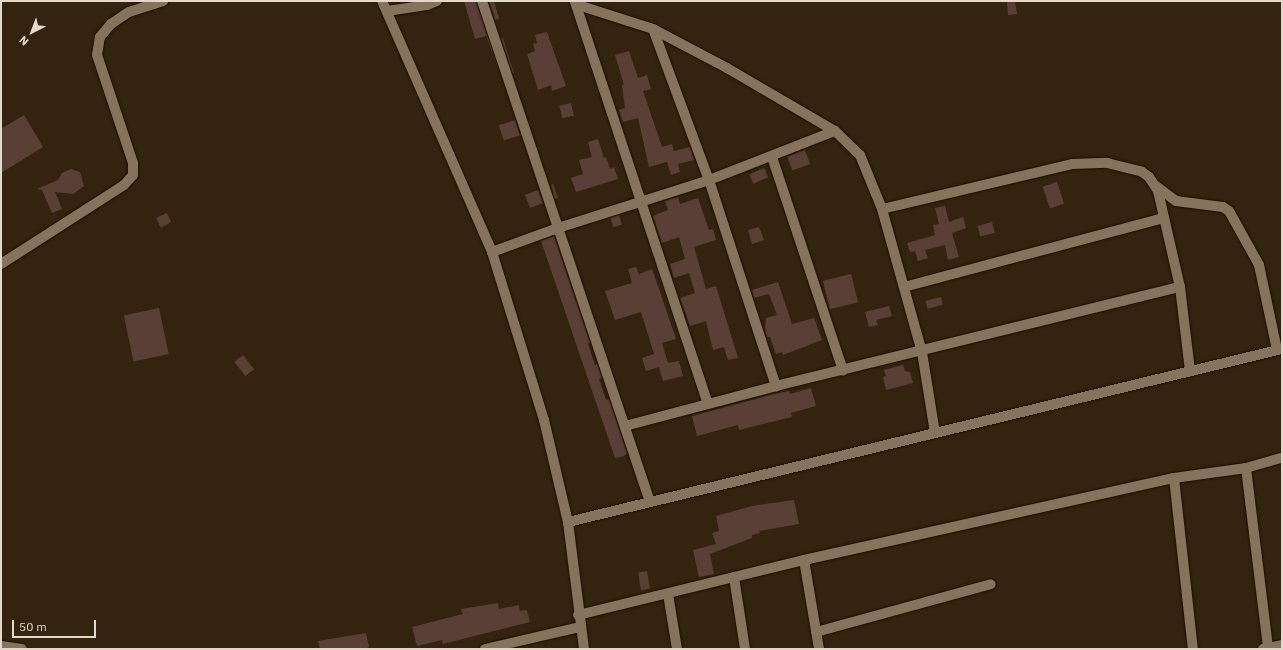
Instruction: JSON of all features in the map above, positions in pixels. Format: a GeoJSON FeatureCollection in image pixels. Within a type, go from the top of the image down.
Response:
{"type":"FeatureCollection","features":[{"type":"Feature","properties":{"kind":"street"},"geometry":{"type":"LineString","coordinates":[[1,264],[124,185],[133,175],[133,163],[97,55],[100,37],[111,24],[129,12],[164,1]]}},
{"type":"Feature","properties":{"kind":"street"},"geometry":{"type":"LineString","coordinates":[[382,1],[492,252],[544,420],[568,522],[578,615],[584,649]]}},
{"type":"Feature","properties":{"kind":"street"},"geometry":{"type":"LineString","coordinates":[[387,11],[427,5],[437,1]]}},
{"type":"Feature","properties":{"kind":"street"},"geometry":{"type":"LineString","coordinates":[[482,1],[650,502]]}},
{"type":"Feature","properties":{"kind":"street"},"geometry":{"type":"LineString","coordinates":[[576,3],[653,29],[727,68],[835,131],[860,154],[882,209],[922,352],[935,433]]}},
{"type":"Feature","properties":{"kind":"street"},"geometry":{"type":"LineString","coordinates":[[576,3],[708,404]]}},
{"type":"Feature","properties":{"kind":"street"},"geometry":{"type":"LineString","coordinates":[[653,29],[709,180],[776,386]]}},
{"type":"Feature","properties":{"kind":"street"},"geometry":{"type":"LineString","coordinates":[[492,252],[641,200],[709,180],[772,157],[835,131]]}},
{"type":"Feature","properties":{"kind":"street"},"geometry":{"type":"LineString","coordinates":[[772,157],[843,370]]}},
{"type":"Feature","properties":{"kind":"street"},"geometry":{"type":"LineString","coordinates":[[568,522],[1280,350],[1259,265],[1230,212],[1222,207],[1176,201],[1156,186],[1142,172],[1107,163],[1072,164],[882,209]]}},
{"type":"Feature","properties":{"kind":"street"},"geometry":{"type":"LineString","coordinates":[[1156,186],[1180,287],[1190,371]]}},
{"type":"Feature","properties":{"kind":"street"},"geometry":{"type":"LineString","coordinates":[[904,287],[1163,218]]}},
{"type":"Feature","properties":{"kind":"street"},"geometry":{"type":"LineString","coordinates":[[625,426],[776,386],[922,352],[1180,287]]}},
{"type":"Feature","properties":{"kind":"street"},"geometry":{"type":"LineString","coordinates":[[578,615],[804,560],[1174,478],[1246,468],[1282,458]]}},
{"type":"Feature","properties":{"kind":"street"},"geometry":{"type":"LineString","coordinates":[[1246,468],[1265,648],[1282,646]]}},
{"type":"Feature","properties":{"kind":"street"},"geometry":{"type":"LineString","coordinates":[[1174,478],[1193,649]]}},
{"type":"Feature","properties":{"kind":"street"},"geometry":{"type":"LineString","coordinates":[[804,560],[819,649]]}},
{"type":"Feature","properties":{"kind":"street"},"geometry":{"type":"LineString","coordinates":[[734,578],[745,649]]}},
{"type":"Feature","properties":{"kind":"street"},"geometry":{"type":"LineString","coordinates":[[816,632],[991,584]]}},
{"type":"Feature","properties":{"kind":"street"},"geometry":{"type":"LineString","coordinates":[[668,594],[677,649]]}},
{"type":"Feature","properties":{"kind":"street"},"geometry":{"type":"LineString","coordinates":[[487,649],[580,626]]}},
{"type":"Feature","properties":{"kind":"street"},"geometry":{"type":"LineString","coordinates":[[1,646],[22,649]]}},
{"type":"Feature","properties":{"kind":"building"},"geometry":{"type":"Polygon","coordinates":[[[464,1],[476,1],[501,77],[486,36],[475,39],[464,1]]]}},
{"type":"Feature","properties":{"kind":"building"},"geometry":{"type":"Polygon","coordinates":[[[489,1],[494,1],[499,19],[495,20],[489,1]]]}},
{"type":"Feature","properties":{"kind":"building"},"geometry":{"type":"Polygon","coordinates":[[[1007,1],[1015,1],[1017,14],[1008,15],[1007,1]]]}},
{"type":"Feature","properties":{"kind":"building"},"geometry":{"type":"Polygon","coordinates":[[[547,32],[566,86],[552,91],[551,85],[538,90],[527,54],[535,51],[533,44],[537,43],[535,35],[547,32]]]}},
{"type":"Feature","properties":{"kind":"building"},"geometry":{"type":"Polygon","coordinates":[[[501,38],[503,38],[514,73],[513,74],[501,38]]]}},
{"type":"Feature","properties":{"kind":"building"},"geometry":{"type":"Polygon","coordinates":[[[629,51],[638,78],[647,75],[651,89],[643,91],[662,147],[672,144],[674,151],[690,147],[694,160],[678,164],[680,172],[671,175],[667,162],[649,167],[638,118],[623,122],[619,110],[625,108],[622,85],[624,85],[615,55],[629,51]]]}},
{"type":"Feature","properties":{"kind":"building"},"geometry":{"type":"Polygon","coordinates":[[[571,103],[574,116],[562,118],[559,106],[571,103]]]}},
{"type":"Feature","properties":{"kind":"building"},"geometry":{"type":"Polygon","coordinates":[[[24,115],[43,147],[1,173],[1,129],[24,115]]]}},
{"type":"Feature","properties":{"kind":"building"},"geometry":{"type":"Polygon","coordinates":[[[515,120],[520,135],[504,140],[499,125],[515,120]]]}},
{"type":"Feature","properties":{"kind":"building"},"geometry":{"type":"Polygon","coordinates":[[[598,139],[604,158],[606,157],[610,169],[614,167],[618,179],[576,192],[571,178],[583,174],[579,160],[592,157],[588,142],[598,139]]]}},
{"type":"Feature","properties":{"kind":"building"},"geometry":{"type":"Polygon","coordinates":[[[805,150],[810,164],[792,171],[787,156],[805,150]]]}},
{"type":"Feature","properties":{"kind":"building"},"geometry":{"type":"Polygon","coordinates":[[[764,168],[768,177],[753,184],[749,175],[764,168]]]}},
{"type":"Feature","properties":{"kind":"building"},"geometry":{"type":"Polygon","coordinates":[[[71,169],[80,172],[84,186],[73,194],[55,192],[62,209],[52,213],[42,190],[37,189],[58,180],[62,173],[71,169]]]}},
{"type":"Feature","properties":{"kind":"building"},"geometry":{"type":"Polygon","coordinates":[[[1057,182],[1064,204],[1050,209],[1043,187],[1057,182]]]}},
{"type":"Feature","properties":{"kind":"building"},"geometry":{"type":"Polygon","coordinates":[[[553,184],[558,198],[555,199],[551,185],[553,184]]]}},
{"type":"Feature","properties":{"kind":"building"},"geometry":{"type":"Polygon","coordinates":[[[538,190],[543,203],[530,208],[525,195],[538,190]]]}},
{"type":"Feature","properties":{"kind":"building"},"geometry":{"type":"Polygon","coordinates":[[[678,197],[680,204],[698,198],[709,230],[713,229],[716,240],[694,247],[706,289],[716,286],[738,358],[728,360],[724,347],[713,350],[706,321],[690,326],[680,298],[695,293],[689,273],[674,278],[670,264],[685,259],[679,237],[662,243],[653,216],[668,210],[665,201],[678,197]]]}},
{"type":"Feature","properties":{"kind":"building"},"geometry":{"type":"Polygon","coordinates":[[[945,206],[949,222],[963,217],[966,228],[952,233],[959,257],[948,260],[945,245],[925,250],[928,258],[918,261],[915,251],[910,252],[907,243],[935,235],[933,225],[939,224],[935,208],[945,206]]]}},
{"type":"Feature","properties":{"kind":"building"},"geometry":{"type":"Polygon","coordinates":[[[167,213],[171,222],[161,228],[156,218],[167,213]]]}},
{"type":"Feature","properties":{"kind":"building"},"geometry":{"type":"Polygon","coordinates":[[[619,215],[622,225],[613,227],[610,218],[619,215]]]}},
{"type":"Feature","properties":{"kind":"building"},"geometry":{"type":"Polygon","coordinates":[[[992,222],[995,233],[980,237],[978,226],[992,222]]]}},
{"type":"Feature","properties":{"kind":"building"},"geometry":{"type":"Polygon","coordinates":[[[759,227],[764,240],[752,244],[748,230],[759,227]]]}},
{"type":"Feature","properties":{"kind":"building"},"geometry":{"type":"Polygon","coordinates":[[[554,236],[590,343],[588,344],[595,365],[597,364],[602,378],[599,379],[606,400],[609,399],[627,453],[624,456],[615,458],[541,241],[554,236]]]}},
{"type":"Feature","properties":{"kind":"building"},"geometry":{"type":"Polygon","coordinates":[[[636,267],[639,274],[652,269],[676,339],[662,343],[668,363],[679,361],[683,376],[663,381],[659,367],[646,371],[642,358],[654,354],[641,312],[615,320],[605,291],[632,283],[628,269],[636,267]]]}},
{"type":"Feature","properties":{"kind":"building"},"geometry":{"type":"Polygon","coordinates":[[[851,274],[858,302],[830,309],[823,281],[851,274]]]}},
{"type":"Feature","properties":{"kind":"building"},"geometry":{"type":"Polygon","coordinates":[[[778,282],[792,324],[814,318],[822,340],[783,355],[782,352],[776,354],[770,337],[767,337],[765,330],[766,318],[777,315],[769,294],[754,298],[752,290],[778,282]]]}},
{"type":"Feature","properties":{"kind":"building"},"geometry":{"type":"Polygon","coordinates":[[[941,297],[943,305],[927,309],[925,301],[941,297]]]}},
{"type":"Feature","properties":{"kind":"building"},"geometry":{"type":"Polygon","coordinates":[[[889,306],[892,316],[876,320],[878,325],[869,327],[865,312],[889,306]]]}},
{"type":"Feature","properties":{"kind":"building"},"geometry":{"type":"Polygon","coordinates":[[[159,308],[169,354],[134,361],[124,315],[159,308]]]}},
{"type":"Feature","properties":{"kind":"building"},"geometry":{"type":"Polygon","coordinates":[[[243,355],[254,369],[245,376],[234,362],[243,355]]]}},
{"type":"Feature","properties":{"kind":"building"},"geometry":{"type":"Polygon","coordinates":[[[903,365],[905,371],[910,372],[913,383],[886,390],[883,377],[886,376],[884,370],[903,365]]]}},
{"type":"Feature","properties":{"kind":"building"},"geometry":{"type":"Polygon","coordinates":[[[811,388],[816,406],[791,413],[792,417],[739,430],[738,425],[697,436],[692,416],[774,394],[789,391],[790,394],[811,388]]]}},
{"type":"Feature","properties":{"kind":"building"},"geometry":{"type":"Polygon","coordinates":[[[794,500],[799,524],[759,531],[760,533],[752,535],[752,538],[710,554],[714,574],[699,577],[693,550],[716,544],[712,533],[719,531],[716,516],[752,506],[794,500]]]}},
{"type":"Feature","properties":{"kind":"building"},"geometry":{"type":"Polygon","coordinates":[[[647,571],[650,589],[641,590],[638,572],[647,571]]]}},
{"type":"Feature","properties":{"kind":"building"},"geometry":{"type":"Polygon","coordinates":[[[498,603],[499,609],[519,605],[520,611],[527,610],[530,622],[443,644],[442,640],[417,646],[412,627],[463,614],[461,609],[498,603]]]}},
{"type":"Feature","properties":{"kind":"building"},"geometry":{"type":"Polygon","coordinates":[[[366,633],[369,647],[365,649],[320,649],[318,641],[366,633]]]}}]}
